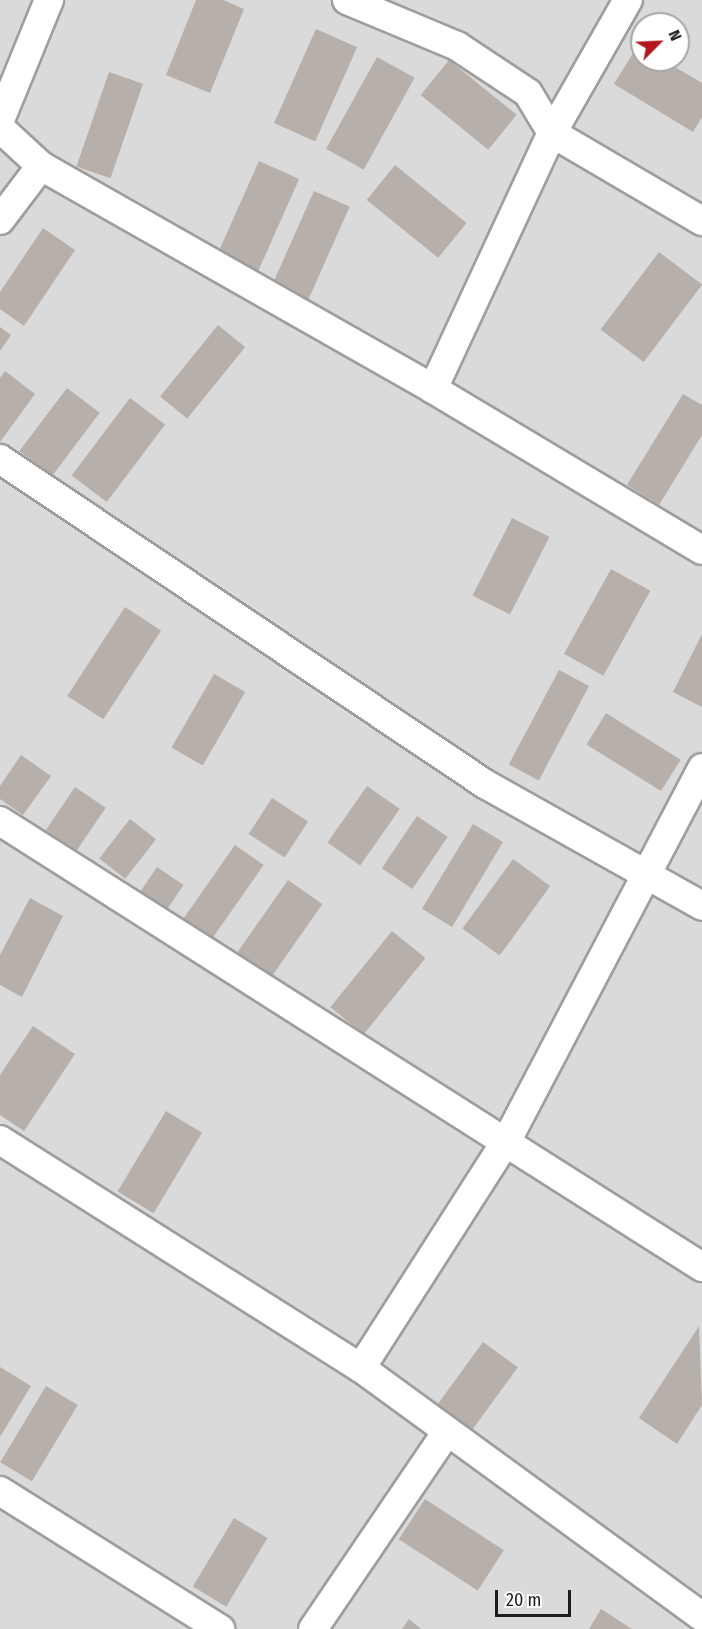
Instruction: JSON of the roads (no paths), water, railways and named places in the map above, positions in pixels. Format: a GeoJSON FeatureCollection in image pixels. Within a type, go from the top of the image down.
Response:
{"type":"FeatureCollection","features":[{"type":"Feature","properties":{"kind":"street"},"geometry":{"type":"LineString","coordinates":[[0,120],[49,0]]}},
{"type":"Feature","properties":{"kind":"street"},"geometry":{"type":"LineString","coordinates":[[347,0],[457,46],[528,93],[552,133],[702,221]]}},
{"type":"Feature","properties":{"kind":"street"},"geometry":{"type":"LineString","coordinates":[[433,389],[552,133],[628,0]]}},
{"type":"Feature","properties":{"kind":"street"},"geometry":{"type":"LineString","coordinates":[[0,128],[41,166],[433,389],[702,550]]}},
{"type":"Feature","properties":{"kind":"street"},"geometry":{"type":"LineString","coordinates":[[0,220],[41,166]]}},
{"type":"Feature","properties":{"kind":"street"},"geometry":{"type":"LineString","coordinates":[[0,459],[485,784],[648,873],[702,906]]}},
{"type":"Feature","properties":{"kind":"street"},"geometry":{"type":"LineString","coordinates":[[362,1368],[507,1140],[702,768]]}},
{"type":"Feature","properties":{"kind":"street"},"geometry":{"type":"LineString","coordinates":[[0,821],[398,1075],[507,1140],[702,1267]]}},
{"type":"Feature","properties":{"kind":"street"},"geometry":{"type":"LineString","coordinates":[[0,1140],[362,1368],[446,1433],[702,1617]]}},
{"type":"Feature","properties":{"kind":"street"},"geometry":{"type":"LineString","coordinates":[[313,1629],[446,1433]]}},
{"type":"Feature","properties":{"kind":"street"},"geometry":{"type":"LineString","coordinates":[[0,1491],[220,1629]]}}]}
